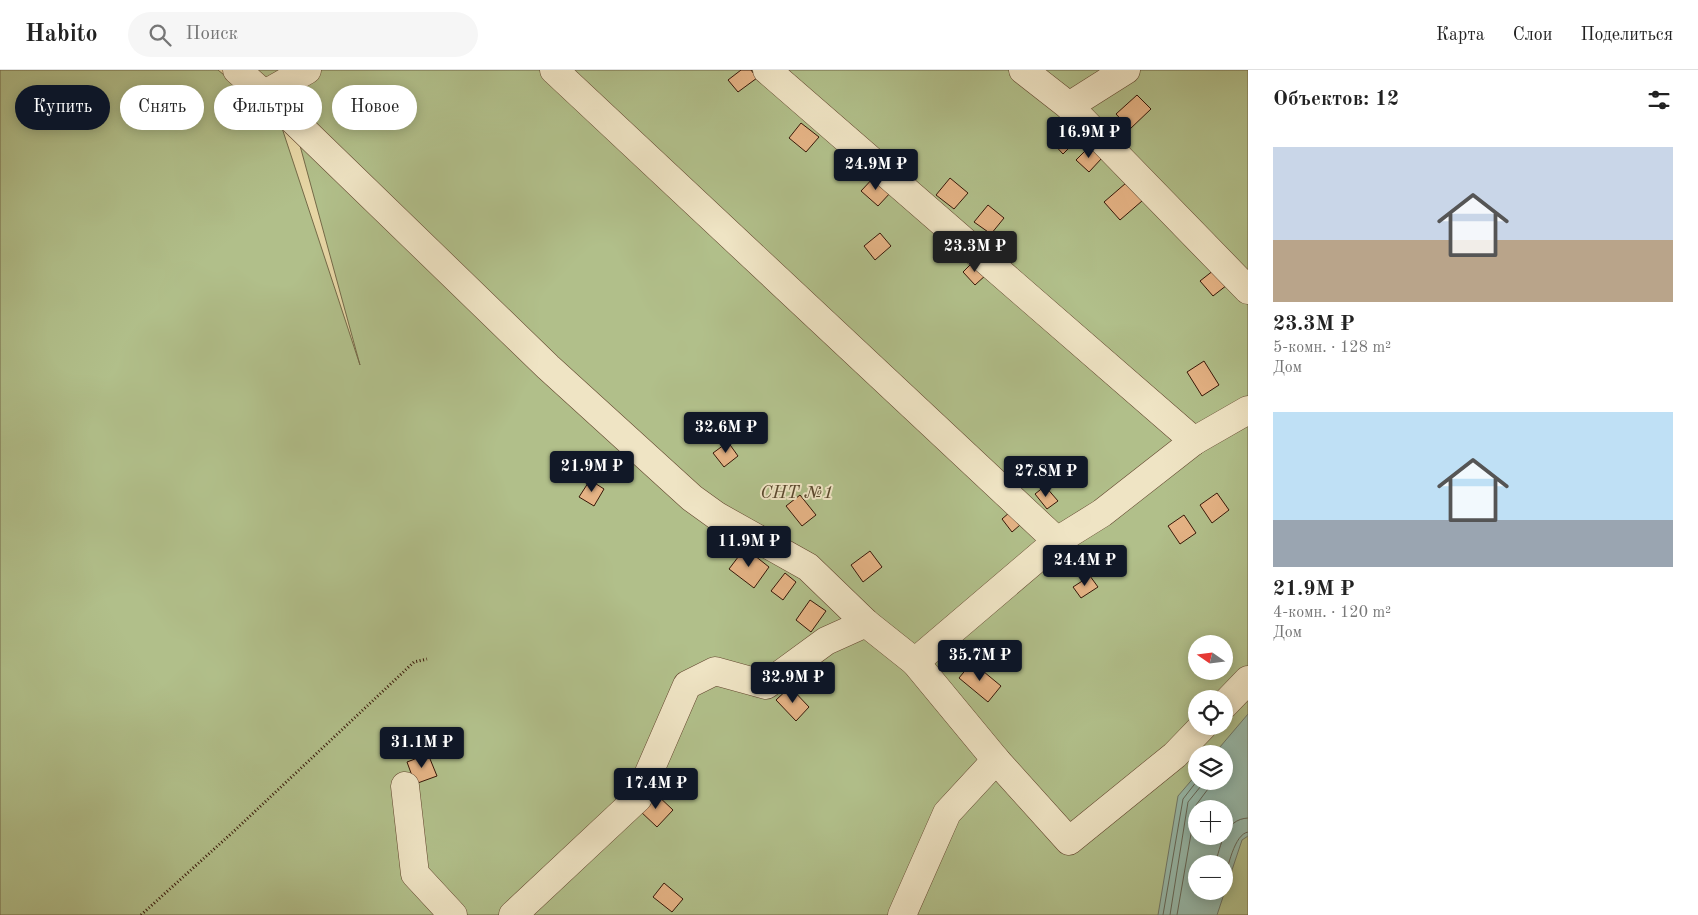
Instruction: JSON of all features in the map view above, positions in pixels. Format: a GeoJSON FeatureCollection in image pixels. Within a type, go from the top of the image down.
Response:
{"type":"FeatureCollection","features":[{"type":"Feature","properties":{"kind":"street"},"geometry":{"type":"LineString","coordinates":[[237,70],[254,85]]}},
{"type":"Feature","properties":{"kind":"street"},"geometry":{"type":"LineString","coordinates":[[281,85],[307,70]]}},
{"type":"Feature","properties":{"kind":"street"},"geometry":{"type":"LineString","coordinates":[[554,70],[1057,541]]}},
{"type":"Feature","properties":{"kind":"street"},"geometry":{"type":"LineString","coordinates":[[767,70],[1194,440]]}},
{"type":"Feature","properties":{"kind":"street"},"geometry":{"type":"LineString","coordinates":[[1023,70],[1069,106],[1248,290]]}},
{"type":"Feature","properties":{"kind":"street"},"geometry":{"type":"LineString","coordinates":[[1069,106],[1126,70]]}},
{"type":"Feature","properties":{"kind":"street"},"geometry":{"type":"LineString","coordinates":[[302,130],[548,367],[692,498],[717,516],[808,567],[866,623],[915,662],[996,760],[1069,841],[1175,755],[1194,735]]}},
{"type":"Feature","properties":{"kind":"street"},"geometry":{"type":"LineString","coordinates":[[915,662],[1057,541],[1102,514],[1194,440],[1248,410]]}},
{"type":"Feature","properties":{"kind":"street"},"geometry":{"type":"LineString","coordinates":[[513,915],[638,798],[687,685],[715,671],[766,685],[826,641],[866,623]]}},
{"type":"Feature","properties":{"kind":"street"},"geometry":{"type":"LineString","coordinates":[[1233,696],[1248,680]]}},
{"type":"Feature","properties":{"kind":"street"},"geometry":{"type":"LineString","coordinates":[[902,915],[947,813],[996,760]]}},
{"type":"Feature","properties":{"kind":"street"},"geometry":{"type":"LineString","coordinates":[[405,786],[415,874],[453,915]]}},
{"type":"Feature","properties":{"kind":"path"},"geometry":{"type":"LineString","coordinates":[[141,915],[234,832],[414,662],[427,659]]}},
{"type":"Feature","properties":{"kind":"green space","name":"СНТ №1"},"geometry":{"type":"Polygon","coordinates":[[[0,70],[218,70],[236,85],[214,85],[214,130],[283,130],[360,365],[296,130],[322,130],[322,85],[255,85],[239,70],[1248,70],[1248,915],[0,915],[0,70]]]}},
{"type":"Feature","properties":{"kind":"water"},"geometry":{"type":"Polygon","coordinates":[[[1248,714],[1248,836],[1242,840],[1233,867],[1233,855],[1188,855],[1188,900],[1222,900],[1217,915],[1158,915],[1178,796],[1188,784],[1188,790],[1233,790],[1233,745],[1222,745],[1230,735],[1233,735],[1233,732],[1248,714]]]}},
{"type":"Feature","properties":{"kind":"building"},"geometry":{"type":"Polygon","coordinates":[[[741,70],[751,70],[757,78],[738,92],[728,80],[741,70]]]}},
{"type":"Feature","properties":{"kind":"building"},"geometry":{"type":"Polygon","coordinates":[[[1137,95],[1151,109],[1130,129],[1116,114],[1137,95]]]}},
{"type":"Feature","properties":{"kind":"building"},"geometry":{"type":"Polygon","coordinates":[[[801,123],[819,137],[806,152],[789,138],[801,123]]]}},
{"type":"Feature","properties":{"kind":"building"},"geometry":{"type":"Polygon","coordinates":[[[1068,125],[1080,137],[1063,154],[1051,141],[1068,125]]]}},
{"type":"Feature","properties":{"kind":"building"},"geometry":{"type":"Polygon","coordinates":[[[1090,146],[1102,158],[1089,172],[1076,160],[1090,146]]]}},
{"type":"Feature","properties":{"kind":"building"},"geometry":{"type":"Polygon","coordinates":[[[875,176],[892,191],[878,206],[861,191],[875,176]]]}},
{"type":"Feature","properties":{"kind":"building"},"geometry":{"type":"Polygon","coordinates":[[[950,178],[968,193],[954,209],[936,195],[950,178]]]}},
{"type":"Feature","properties":{"kind":"building"},"geometry":{"type":"Polygon","coordinates":[[[1126,183],[1142,201],[1120,220],[1104,202],[1126,183]]]}},
{"type":"Feature","properties":{"kind":"building"},"geometry":{"type":"Polygon","coordinates":[[[988,205],[1004,218],[991,234],[974,222],[988,205]]]}},
{"type":"Feature","properties":{"kind":"building"},"geometry":{"type":"Polygon","coordinates":[[[880,233],[891,246],[875,260],[864,246],[880,233]]]}},
{"type":"Feature","properties":{"kind":"building"},"geometry":{"type":"Polygon","coordinates":[[[974,261],[987,274],[975,285],[963,272],[974,261]]]}},
{"type":"Feature","properties":{"kind":"building"},"geometry":{"type":"Polygon","coordinates":[[[1214,270],[1227,285],[1213,296],[1200,281],[1214,270]]]}},
{"type":"Feature","properties":{"kind":"building"},"geometry":{"type":"Polygon","coordinates":[[[1204,361],[1219,385],[1202,396],[1187,372],[1204,361]]]}},
{"type":"Feature","properties":{"kind":"building"},"geometry":{"type":"Polygon","coordinates":[[[728,442],[738,456],[724,467],[713,453],[728,442]]]}},
{"type":"Feature","properties":{"kind":"building"},"geometry":{"type":"Polygon","coordinates":[[[590,480],[604,489],[594,506],[579,497],[590,480]]]}},
{"type":"Feature","properties":{"kind":"building"},"geometry":{"type":"Polygon","coordinates":[[[1045,486],[1058,501],[1047,509],[1035,494],[1045,486]]]}},
{"type":"Feature","properties":{"kind":"building"},"geometry":{"type":"Polygon","coordinates":[[[1217,493],[1229,510],[1212,523],[1200,505],[1217,493]]]}},
{"type":"Feature","properties":{"kind":"building"},"geometry":{"type":"Polygon","coordinates":[[[800,495],[816,515],[802,526],[786,506],[800,495]]]}},
{"type":"Feature","properties":{"kind":"building"},"geometry":{"type":"Polygon","coordinates":[[[1018,505],[1028,518],[1012,532],[1002,519],[1018,505]]]}},
{"type":"Feature","properties":{"kind":"building"},"geometry":{"type":"Polygon","coordinates":[[[1184,515],[1196,533],[1180,544],[1168,526],[1184,515]]]}},
{"type":"Feature","properties":{"kind":"building"},"geometry":{"type":"Polygon","coordinates":[[[745,548],[769,567],[754,588],[729,569],[745,548]]]}},
{"type":"Feature","properties":{"kind":"building"},"geometry":{"type":"Polygon","coordinates":[[[870,551],[882,567],[863,582],[851,565],[870,551]]]}},
{"type":"Feature","properties":{"kind":"building"},"geometry":{"type":"Polygon","coordinates":[[[785,573],[796,582],[783,600],[771,591],[785,573]]]}},
{"type":"Feature","properties":{"kind":"building"},"geometry":{"type":"Polygon","coordinates":[[[1090,576],[1098,587],[1081,598],[1073,587],[1090,576]]]}},
{"type":"Feature","properties":{"kind":"building"},"geometry":{"type":"Polygon","coordinates":[[[810,600],[826,611],[811,632],[796,620],[810,600]]]}},
{"type":"Feature","properties":{"kind":"building"},"geometry":{"type":"Polygon","coordinates":[[[972,662],[1001,686],[988,702],[959,678],[972,662]]]}},
{"type":"Feature","properties":{"kind":"building"},"geometry":{"type":"Polygon","coordinates":[[[790,687],[809,707],[796,721],[776,700],[790,687]]]}},
{"type":"Feature","properties":{"kind":"building"},"geometry":{"type":"Polygon","coordinates":[[[428,754],[437,776],[415,784],[407,762],[428,754]]]}},
{"type":"Feature","properties":{"kind":"building"},"geometry":{"type":"Polygon","coordinates":[[[656,794],[673,810],[657,827],[640,811],[656,794]]]}},
{"type":"Feature","properties":{"kind":"building"},"geometry":{"type":"Polygon","coordinates":[[[664,883],[683,899],[672,912],[653,897],[664,883]]]}}]}
